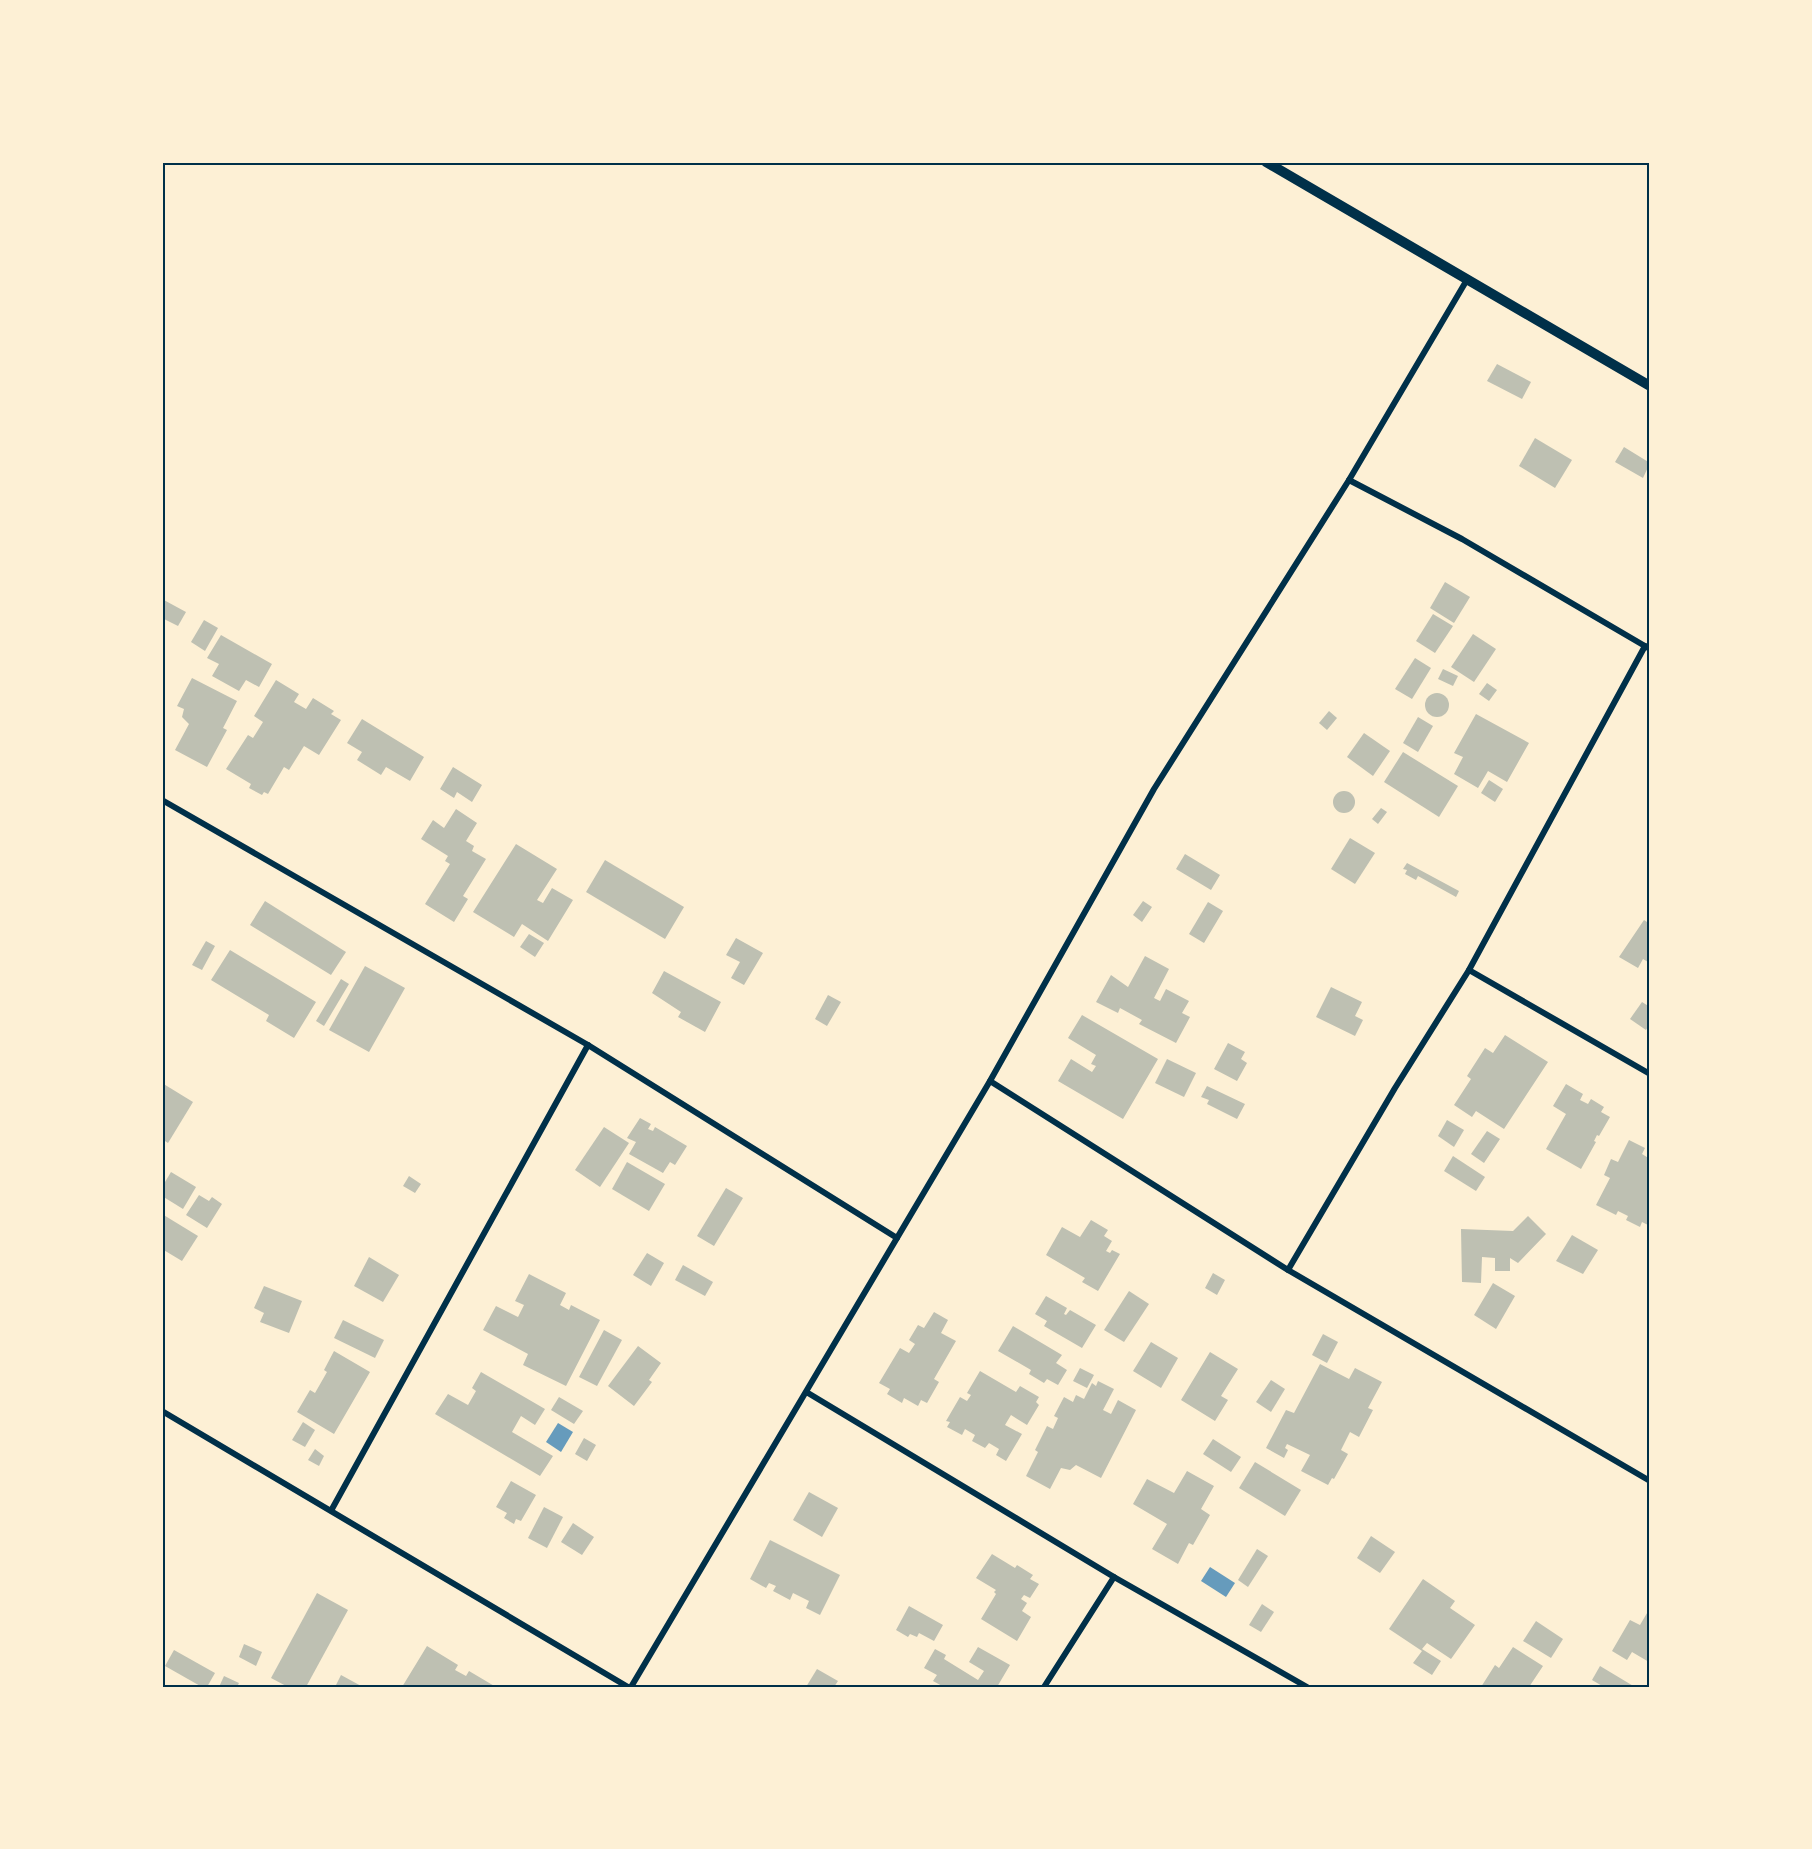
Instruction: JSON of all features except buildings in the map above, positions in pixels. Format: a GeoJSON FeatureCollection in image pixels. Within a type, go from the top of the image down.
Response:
{"type":"FeatureCollection","features":[{"type":"Feature","properties":{"kind":"street"},"geometry":{"type":"LineString","coordinates":[[1266,162],[1650,386]]}},
{"type":"Feature","properties":{"kind":"street"},"geometry":{"type":"LineString","coordinates":[[162,1411],[332,1509],[630,1687],[808,1393],[990,1081],[1154,789],[1349,480],[1468,278]]}},
{"type":"Feature","properties":{"kind":"street"},"geometry":{"type":"LineString","coordinates":[[1288,1270],[1395,1088],[1469,970],[1648,647],[1462,538],[1349,480]]}},
{"type":"Feature","properties":{"kind":"street"},"geometry":{"type":"LineString","coordinates":[[162,800],[588,1045],[897,1238]]}},
{"type":"Feature","properties":{"kind":"street"},"geometry":{"type":"LineString","coordinates":[[1469,970],[1650,1074]]}},
{"type":"Feature","properties":{"kind":"street"},"geometry":{"type":"LineString","coordinates":[[332,1509],[588,1045]]}},
{"type":"Feature","properties":{"kind":"street"},"geometry":{"type":"LineString","coordinates":[[990,1081],[1288,1270],[1650,1481]]}},
{"type":"Feature","properties":{"kind":"street"},"geometry":{"type":"LineString","coordinates":[[808,1393],[1114,1576],[1307,1687]]}},
{"type":"Feature","properties":{"kind":"street"},"geometry":{"type":"LineString","coordinates":[[1044,1687],[1114,1576]]}},
{"type":"Feature","properties":{"kind":"water"},"geometry":{"type":"Polygon","coordinates":[[[558,1423],[573,1432],[561,1452],[546,1442],[558,1423]]]}},
{"type":"Feature","properties":{"kind":"water"},"geometry":{"type":"Polygon","coordinates":[[[1210,1567],[1235,1583],[1226,1597],[1201,1581],[1210,1567]]]}}]}
